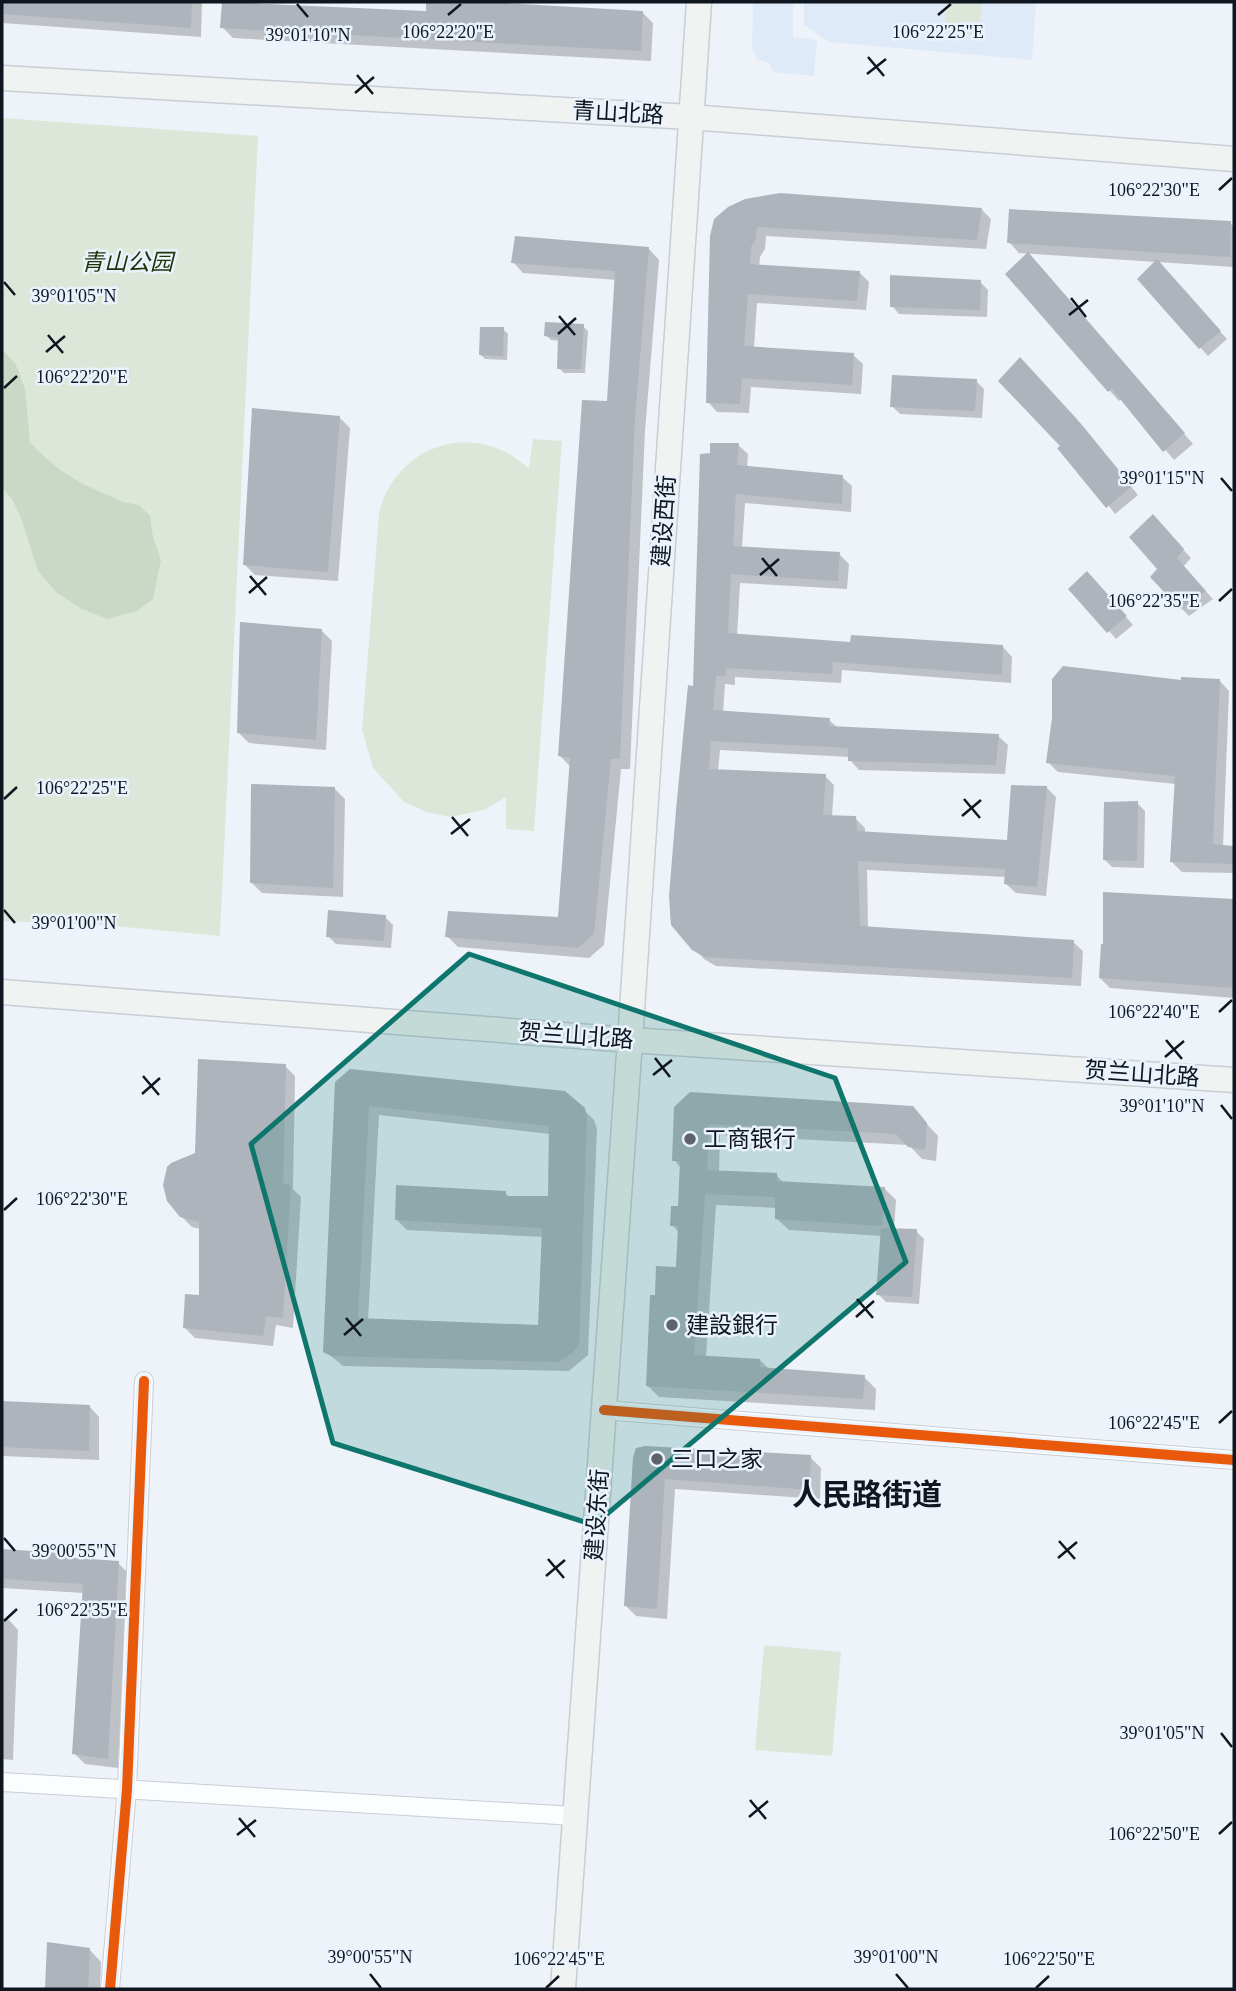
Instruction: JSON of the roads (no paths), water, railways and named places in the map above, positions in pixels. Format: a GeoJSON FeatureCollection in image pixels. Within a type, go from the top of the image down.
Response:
{"type":"FeatureCollection","features":[{"type":"Feature","properties":{"kind":"main road","name":"建设西街"},"geometry":{"type":"LineString","coordinates":[[631,1040],[699,2]]}},
{"type":"Feature","properties":{"kind":"main road","name":"青山北路"},"geometry":{"type":"LineString","coordinates":[[2,78],[690,117],[1234,159]]}},
{"type":"Feature","properties":{"kind":"main road","name":"贺兰山北路"},"geometry":{"type":"LineString","coordinates":[[2,992],[631,1040],[1234,1080]]}},
{"type":"Feature","properties":{"kind":"main road","name":"建设东街"},"geometry":{"type":"LineString","coordinates":[[563,1989],[631,1040]]}},
{"type":"Feature","properties":{"kind":"street"},"geometry":{"type":"LineString","coordinates":[[110,1989],[127,1789],[144,1381]]}},
{"type":"Feature","properties":{"kind":"street"},"geometry":{"type":"LineString","coordinates":[[604,1410],[1234,1460]]}},
{"type":"Feature","properties":{"kind":"street"},"geometry":{"type":"LineString","coordinates":[[2,1782],[575,1816]]}},
{"type":"Feature","properties":{"kind":"place","name":"工商银行"},"geometry":{"type":"Point","coordinates":[690,1139]}},
{"type":"Feature","properties":{"kind":"place","name":"建設銀行"},"geometry":{"type":"Point","coordinates":[672,1325]}},
{"type":"Feature","properties":{"kind":"place","name":"三口之家"},"geometry":{"type":"Point","coordinates":[657,1459]}},
{"type":"Feature","properties":{"kind":"district","name":"人民路街道"},"geometry":{"type":"Point","coordinates":[867,1494]}},
{"type":"Feature","properties":{"kind":"park label","name":"青山公园"},"geometry":{"type":"Point","coordinates":[127,262]}}]}
